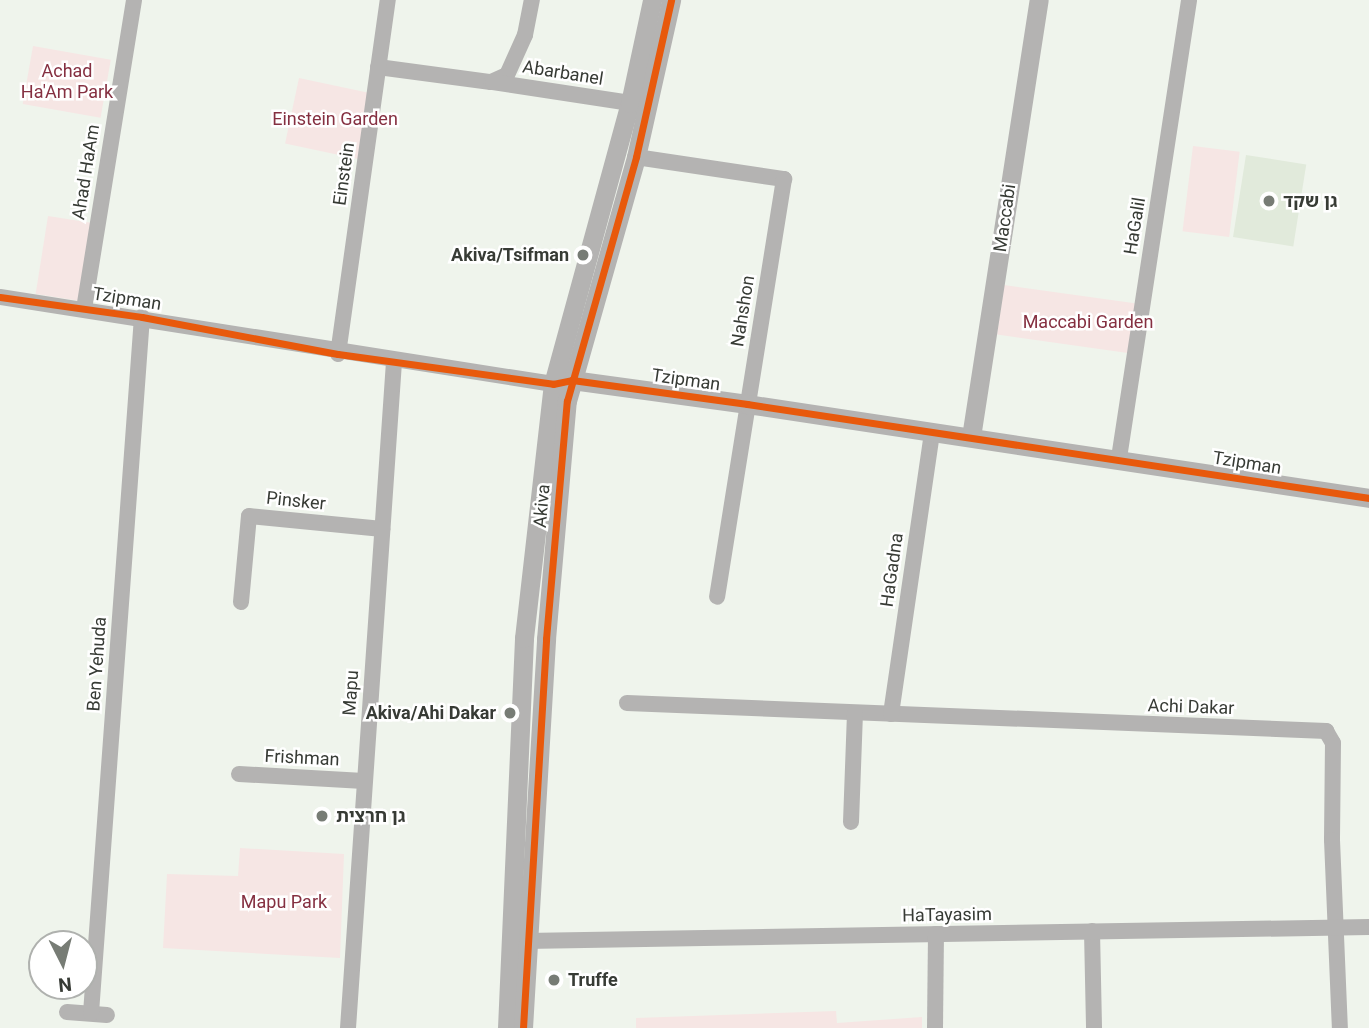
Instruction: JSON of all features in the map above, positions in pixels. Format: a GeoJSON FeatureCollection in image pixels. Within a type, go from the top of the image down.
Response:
{"type":"FeatureCollection","features":[{"type":"Feature","properties":{"kind":"street","name":"Ahad HaAm"},"geometry":{"type":"LineString","coordinates":[[84,309],[134,0]]}},
{"type":"Feature","properties":{"kind":"street","name":"Einstein"},"geometry":{"type":"LineString","coordinates":[[338,354],[388,0]]}},
{"type":"Feature","properties":{"kind":"street","name":"Abarbanel"},"geometry":{"type":"LineString","coordinates":[[491,82],[508,75],[526,35],[531,0]]}},
{"type":"Feature","properties":{"kind":"street","name":"Akiva"},"geometry":{"type":"LineString","coordinates":[[507,1028],[524,638],[561,377],[630,103],[652,0]]}},
{"type":"Feature","properties":{"kind":"street","name":"Akiva"},"geometry":{"type":"LineString","coordinates":[[523,1028],[525,941],[567,401],[561,377],[636,157],[671,0]]}},
{"type":"Feature","properties":{"kind":"street","name":"Maccabi"},"geometry":{"type":"LineString","coordinates":[[971,437],[1039,0]]}},
{"type":"Feature","properties":{"kind":"street","name":"HaGalil"},"geometry":{"type":"LineString","coordinates":[[1119,458],[1189,0]]}},
{"type":"Feature","properties":{"kind":"street","name":"Abarbanel"},"geometry":{"type":"LineString","coordinates":[[378,67],[630,103]]}},
{"type":"Feature","properties":{"kind":"street","name":"Nahshon"},"geometry":{"type":"LineString","coordinates":[[636,157],[784,179],[717,597]]}},
{"type":"Feature","properties":{"kind":"street","name":"Tzipman"},"geometry":{"type":"LineString","coordinates":[[0,297],[142,317],[338,354],[394,362],[561,377],[1119,458],[1369,498]]}},
{"type":"Feature","properties":{"kind":"street","name":"Ben Yehuda"},"geometry":{"type":"LineString","coordinates":[[67,1012],[99,1014],[142,317]]}},
{"type":"Feature","properties":{"kind":"street","name":"Mapu"},"geometry":{"type":"LineString","coordinates":[[348,1028],[394,362]]}},
{"type":"Feature","properties":{"kind":"street","name":"HaGadna"},"geometry":{"type":"LineString","coordinates":[[891,714],[932,432]]}},
{"type":"Feature","properties":{"kind":"street","name":"Pinsker"},"geometry":{"type":"LineString","coordinates":[[241,601],[249,516],[382,529]]}},
{"type":"Feature","properties":{"kind":"street","name":"Achi Dakar"},"geometry":{"type":"LineString","coordinates":[[627,703],[1326,731],[1334,743],[1336,927]]}},
{"type":"Feature","properties":{"kind":"street"},"geometry":{"type":"LineString","coordinates":[[852,822],[855,713]]}},
{"type":"Feature","properties":{"kind":"street","name":"Frishman"},"geometry":{"type":"LineString","coordinates":[[239,774],[364,781]]}},
{"type":"Feature","properties":{"kind":"street"},"geometry":{"type":"LineString","coordinates":[[1336,927],[1340,1028]]}},
{"type":"Feature","properties":{"kind":"street","name":"HaTayasim"},"geometry":{"type":"LineString","coordinates":[[525,941],[1369,927]]}},
{"type":"Feature","properties":{"kind":"street"},"geometry":{"type":"LineString","coordinates":[[1092,931],[1094,1028]]}},
{"type":"Feature","properties":{"kind":"street"},"geometry":{"type":"LineString","coordinates":[[935,1028],[936,934]]}},
{"type":"Feature","properties":{"kind":"shaded area","name":"גן שקד"},"geometry":{"type":"Polygon","coordinates":[[[1246,155],[1306,165],[1293,247],[1233,237],[1246,155]]]}},
{"type":"Feature","properties":{"kind":"green space","name":"Achad Ha'Am Park"},"geometry":{"type":"Polygon","coordinates":[[[33,46],[111,60],[101,118],[23,104],[33,46]]]}},
{"type":"Feature","properties":{"kind":"green space","name":"Einstein Garden"},"geometry":{"type":"Polygon","coordinates":[[[299,78],[374,94],[360,160],[285,144],[299,78]]]}},
{"type":"Feature","properties":{"kind":"green space"},"geometry":{"type":"Polygon","coordinates":[[[1193,146],[1240,152],[1229,237],[1183,231],[1193,146]]]}},
{"type":"Feature","properties":{"kind":"green space"},"geometry":{"type":"Polygon","coordinates":[[[48,216],[92,223],[80,301],[36,294],[48,216]]]}},
{"type":"Feature","properties":{"kind":"green space","name":"Maccabi Garden"},"geometry":{"type":"Polygon","coordinates":[[[1004,285],[1135,303],[1128,353],[997,335],[1004,285]]]}},
{"type":"Feature","properties":{"kind":"green space","name":"Mapu Park"},"geometry":{"type":"Polygon","coordinates":[[[240,848],[344,854],[340,958],[163,948],[167,874],[238,876],[240,848]]]}},
{"type":"Feature","properties":{"kind":"green space"},"geometry":{"type":"Polygon","coordinates":[[[836,1011],[837,1023],[922,1017],[922,1028],[636,1028],[636,1018],[836,1011]]]}},
{"type":"Feature","properties":{"kind":"cycle path"},"geometry":{"type":"LineString","coordinates":[[523,1028],[546,639],[567,401],[636,157],[671,0]]}},
{"type":"Feature","properties":{"kind":"cycle path"},"geometry":{"type":"LineString","coordinates":[[0,297],[142,317],[338,354],[553,384],[572,380],[747,404],[1369,498]]}},
{"type":"Feature","properties":{"kind":"place","name":"גן שקד"},"geometry":{"type":"Point","coordinates":[1269,201]}},
{"type":"Feature","properties":{"kind":"place","name":"Akiva/Tsifman"},"geometry":{"type":"Point","coordinates":[583,255]}},
{"type":"Feature","properties":{"kind":"place","name":"Akiva/Ahi Dakar"},"geometry":{"type":"Point","coordinates":[510,713]}},
{"type":"Feature","properties":{"kind":"place","name":"גן חרצית"},"geometry":{"type":"Point","coordinates":[322,816]}},
{"type":"Feature","properties":{"kind":"place","name":"Truffe"},"geometry":{"type":"Point","coordinates":[554,980]}}]}
